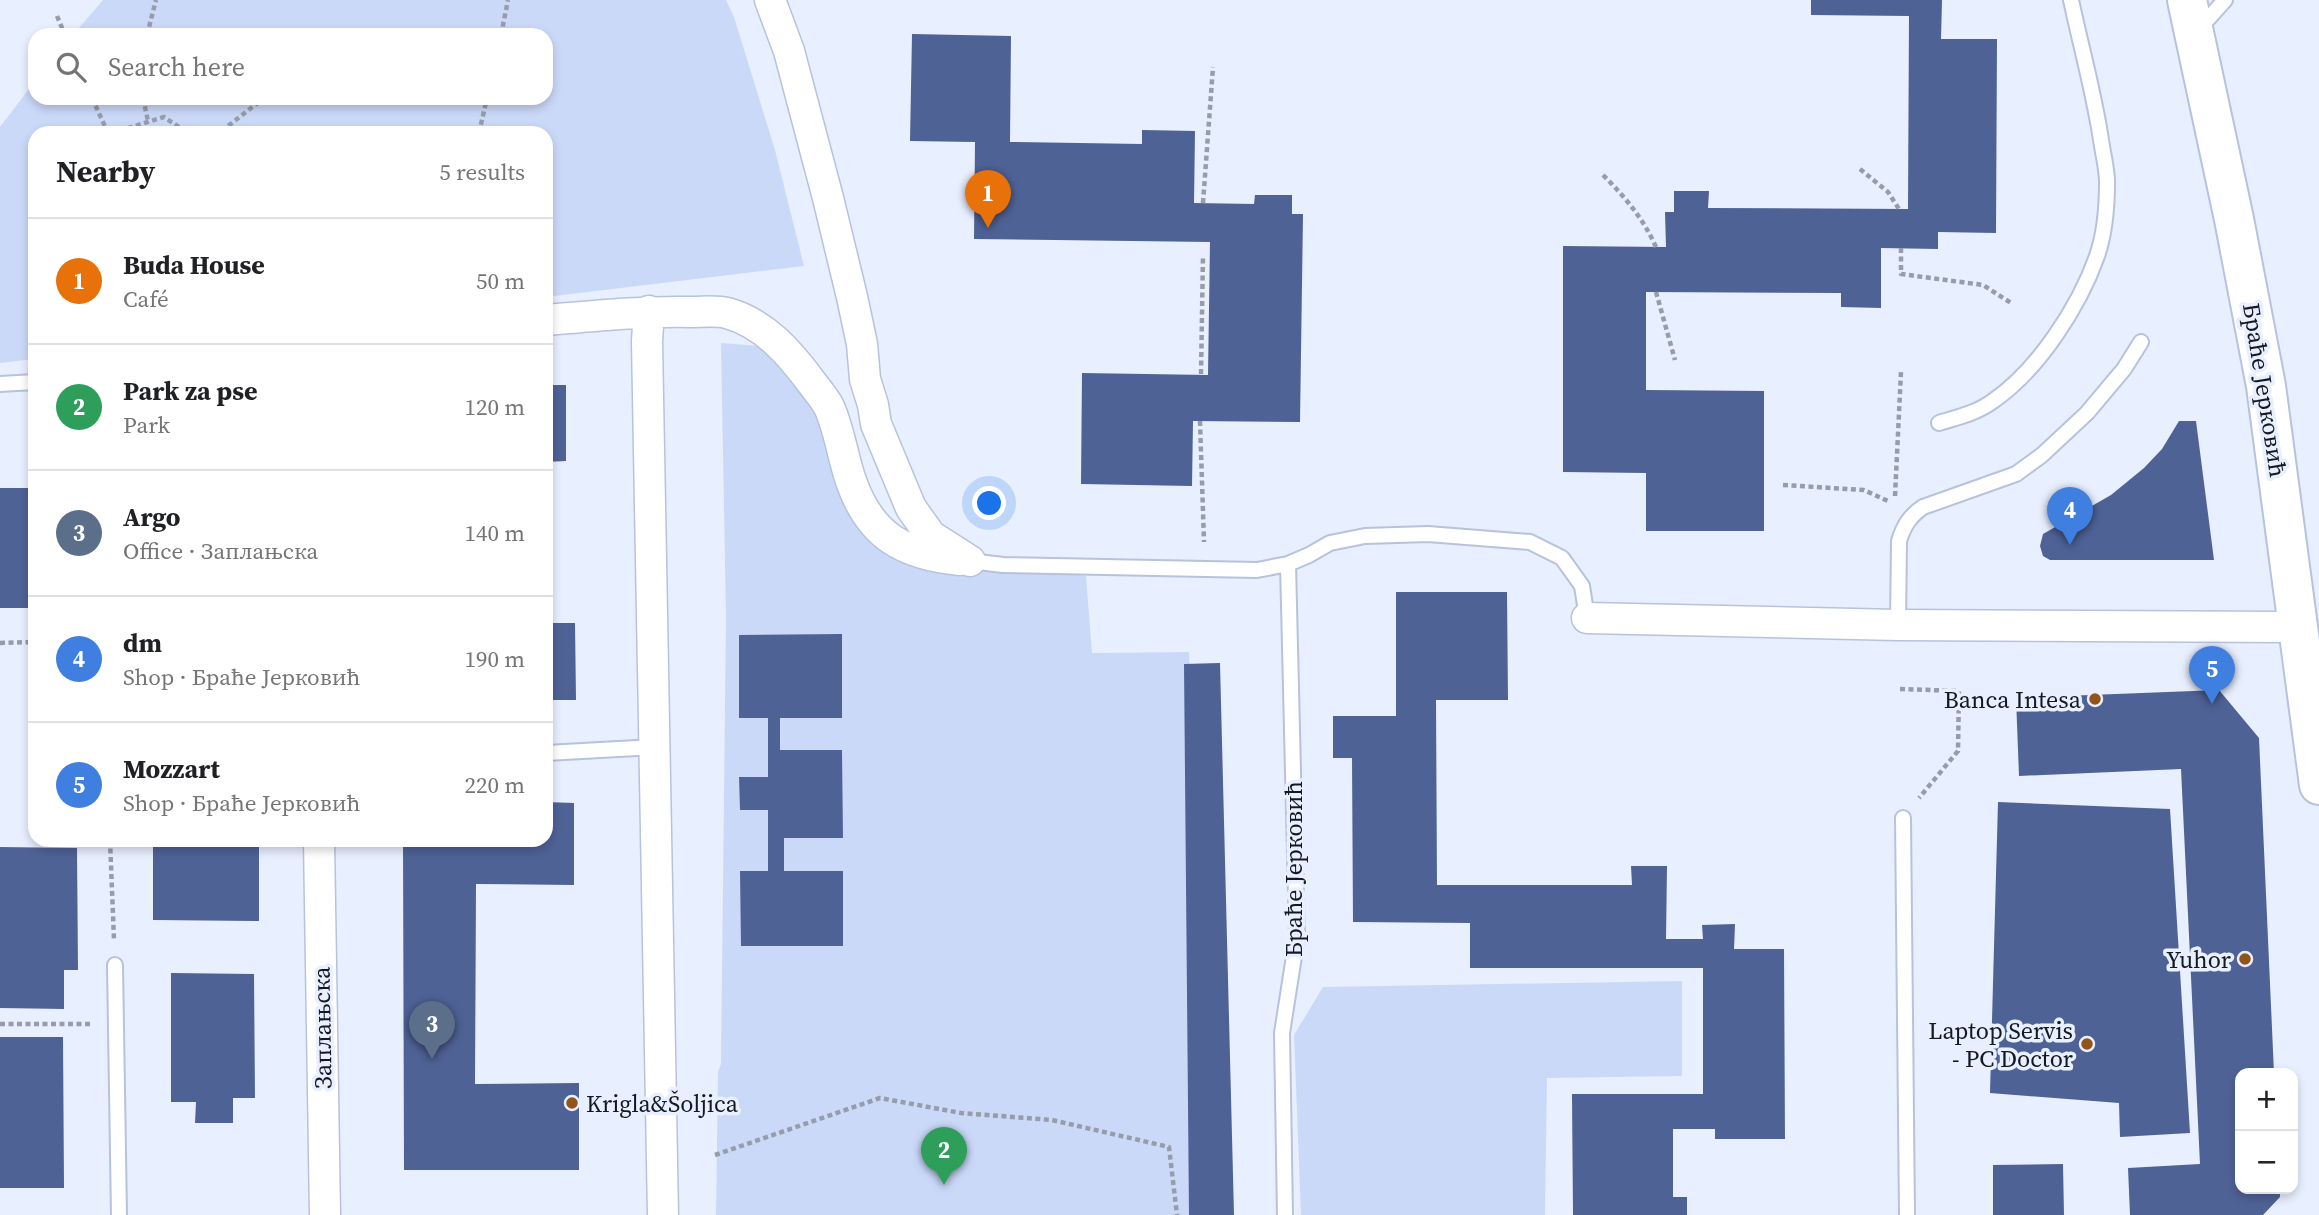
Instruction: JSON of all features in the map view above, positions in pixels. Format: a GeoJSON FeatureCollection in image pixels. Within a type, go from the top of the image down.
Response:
{"type":"FeatureCollection","features":[{"type":"Feature","properties":{"kind":"main road","name":"Браће Јерковић"},"geometry":{"type":"LineString","coordinates":[[2191,17],[2266,386],[2299,627],[2315,716],[2319,785]]}},
{"type":"Feature","properties":{"kind":"street"},"geometry":{"type":"LineString","coordinates":[[770,0],[789,51],[828,198],[862,344],[865,379],[876,424],[911,508],[931,536],[970,561]]}},
{"type":"Feature","properties":{"kind":"street"},"geometry":{"type":"LineString","coordinates":[[553,319],[649,312],[725,312],[757,326],[782,346],[829,406],[852,482],[863,508],[882,533],[898,544],[927,556],[970,561]]}},
{"type":"Feature","properties":{"kind":"street"},"geometry":{"type":"LineString","coordinates":[[649,312],[647,341],[663,1215]]}},
{"type":"Feature","properties":{"kind":"street"},"geometry":{"type":"LineString","coordinates":[[1587,618],[1898,625],[2299,627]]}},
{"type":"Feature","properties":{"kind":"street","name":"Заплањска"},"geometry":{"type":"LineString","coordinates":[[318,847],[325,1215]]}},
{"type":"Feature","properties":{"kind":"lane"},"geometry":{"type":"LineString","coordinates":[[1939,423],[1974,412],[1993,402],[2017,381],[2060,328],[2097,255],[2105,219],[2107,180],[2097,114],[2071,0]]}},
{"type":"Feature","properties":{"kind":"lane"},"geometry":{"type":"LineString","coordinates":[[2191,17],[2225,0]]}},
{"type":"Feature","properties":{"kind":"lane"},"geometry":{"type":"LineString","coordinates":[[1898,625],[1899,541],[1903,527],[1913,514],[1931,504],[2016,474],[2042,455],[2087,413],[2124,369],[2141,342]]}},
{"type":"Feature","properties":{"kind":"lane"},"geometry":{"type":"LineString","coordinates":[[0,384],[28,382]]}},
{"type":"Feature","properties":{"kind":"lane"},"geometry":{"type":"LineString","coordinates":[[970,561],[1003,565],[1256,570],[1288,564],[1330,543],[1366,536],[1428,534],[1530,542],[1562,558],[1569,567],[1582,586],[1587,618]]}},
{"type":"Feature","properties":{"kind":"lane","name":"Браће Јерковић"},"geometry":{"type":"LineString","coordinates":[[1285,1215],[1282,1033],[1297,937],[1288,564]]}},
{"type":"Feature","properties":{"kind":"lane"},"geometry":{"type":"LineString","coordinates":[[553,753],[654,747]]}},
{"type":"Feature","properties":{"kind":"lane"},"geometry":{"type":"LineString","coordinates":[[1903,818],[1907,1215]]}},
{"type":"Feature","properties":{"kind":"lane"},"geometry":{"type":"LineString","coordinates":[[114,965],[118,1215]]}},
{"type":"Feature","properties":{"kind":"path"},"geometry":{"type":"LineString","coordinates":[[148,28],[156,0]]}},
{"type":"Feature","properties":{"kind":"path"},"geometry":{"type":"LineString","coordinates":[[502,28],[508,0]]}},
{"type":"Feature","properties":{"kind":"path"},"geometry":{"type":"LineString","coordinates":[[57,16],[62,28]]}},
{"type":"Feature","properties":{"kind":"path"},"geometry":{"type":"LineString","coordinates":[[1203,203],[1213,67]]}},
{"type":"Feature","properties":{"kind":"path"},"geometry":{"type":"LineString","coordinates":[[95,105],[105,126]]}},
{"type":"Feature","properties":{"kind":"path"},"geometry":{"type":"LineString","coordinates":[[145,105],[148,121]]}},
{"type":"Feature","properties":{"kind":"path"},"geometry":{"type":"LineString","coordinates":[[228,126],[255,105]]}},
{"type":"Feature","properties":{"kind":"path"},"geometry":{"type":"LineString","coordinates":[[481,126],[485,105]]}},
{"type":"Feature","properties":{"kind":"path"},"geometry":{"type":"LineString","coordinates":[[134,126],[164,117],[178,126]]}},
{"type":"Feature","properties":{"kind":"path"},"geometry":{"type":"LineString","coordinates":[[1860,169],[1888,192],[1899,209]]}},
{"type":"Feature","properties":{"kind":"path"},"geometry":{"type":"LineString","coordinates":[[1603,175],[1628,200],[1647,225],[1656,247]]}},
{"type":"Feature","properties":{"kind":"path"},"geometry":{"type":"LineString","coordinates":[[1901,248],[1901,274],[1983,285],[2011,303]]}},
{"type":"Feature","properties":{"kind":"path"},"geometry":{"type":"LineString","coordinates":[[1201,374],[1203,255]]}},
{"type":"Feature","properties":{"kind":"path"},"geometry":{"type":"LineString","coordinates":[[1656,292],[1675,360]]}},
{"type":"Feature","properties":{"kind":"path"},"geometry":{"type":"LineString","coordinates":[[1783,485],[1864,491],[1894,504],[1901,372]]}},
{"type":"Feature","properties":{"kind":"path"},"geometry":{"type":"LineString","coordinates":[[1200,421],[1205,570]]}},
{"type":"Feature","properties":{"kind":"path"},"geometry":{"type":"LineString","coordinates":[[0,643],[28,642]]}},
{"type":"Feature","properties":{"kind":"path"},"geometry":{"type":"LineString","coordinates":[[1900,689],[1959,691],[1960,713],[1958,751],[1903,818]]}},
{"type":"Feature","properties":{"kind":"path"},"geometry":{"type":"LineString","coordinates":[[110,847],[114,965]]}},
{"type":"Feature","properties":{"kind":"path"},"geometry":{"type":"LineString","coordinates":[[0,1024],[116,1024]]}},
{"type":"Feature","properties":{"kind":"path"},"geometry":{"type":"LineString","coordinates":[[715,1155],[880,1098],[961,1113],[1052,1120],[1169,1147],[1177,1215]]}},
{"type":"Feature","properties":{"kind":"shaded area"},"geometry":{"type":"Polygon","coordinates":[[[103,0],[726,0],[734,17],[775,150],[804,266],[553,296],[553,126],[28,126],[28,360],[0,363],[0,127],[28,90],[28,105],[553,105],[553,28],[79,28],[103,0]]]}},
{"type":"Feature","properties":{"kind":"shaded area"},"geometry":{"type":"Polygon","coordinates":[[[721,343],[759,346],[781,362],[835,424],[882,533],[970,561],[1086,576],[1092,653],[1189,652],[1197,858],[1200,1215],[716,1215],[718,1072],[721,1064],[726,617],[721,343]]]}},
{"type":"Feature","properties":{"kind":"shaded area"},"geometry":{"type":"Polygon","coordinates":[[[1682,981],[1682,1076],[1547,1078],[1545,1215],[1301,1215],[1294,1035],[1323,987],[1682,981]]]}},
{"type":"Feature","properties":{"kind":"building"},"geometry":{"type":"Polygon","coordinates":[[[1811,0],[1942,0],[1941,39],[1997,39],[1996,233],[1938,232],[1938,249],[1881,248],[1881,308],[1841,307],[1841,293],[1646,292],[1646,390],[1764,391],[1764,531],[1646,531],[1646,473],[1563,472],[1563,246],[1666,247],[1665,212],[1674,212],[1674,191],[1709,191],[1708,208],[1908,209],[1909,16],[1811,15],[1811,0]]]}},
{"type":"Feature","properties":{"kind":"building"},"geometry":{"type":"Polygon","coordinates":[[[912,34],[1011,36],[1010,142],[1142,144],[1142,130],[1195,131],[1194,203],[1254,204],[1255,195],[1292,195],[1292,214],[1303,214],[1300,422],[1193,421],[1192,486],[1081,484],[1082,373],[1208,375],[1210,242],[974,239],[975,142],[910,141],[912,34]]]}},
{"type":"Feature","properties":{"kind":"building"},"geometry":{"type":"Polygon","coordinates":[[[553,385],[566,385],[566,461],[553,462],[553,385]]]}},
{"type":"Feature","properties":{"kind":"building"},"geometry":{"type":"Polygon","coordinates":[[[2179,421],[2196,421],[2214,560],[2050,560],[2043,556],[2040,546],[2043,534],[2111,495],[2144,468],[2162,449],[2179,421]]]}},
{"type":"Feature","properties":{"kind":"building"},"geometry":{"type":"Polygon","coordinates":[[[0,488],[28,488],[28,608],[0,608],[0,488]]]}},
{"type":"Feature","properties":{"kind":"building"},"geometry":{"type":"Polygon","coordinates":[[[1396,592],[1507,592],[1508,700],[1436,700],[1437,885],[1632,885],[1631,866],[1667,866],[1666,939],[1703,939],[1702,925],[1735,924],[1734,949],[1784,949],[1785,1139],[1715,1139],[1715,1129],[1673,1129],[1673,1197],[1687,1197],[1687,1215],[1573,1215],[1572,1094],[1703,1094],[1703,968],[1470,968],[1470,923],[1353,922],[1352,758],[1333,758],[1333,716],[1396,716],[1396,592]]]}},
{"type":"Feature","properties":{"kind":"building"},"geometry":{"type":"Polygon","coordinates":[[[553,623],[575,623],[576,700],[553,700],[553,623]]]}},
{"type":"Feature","properties":{"kind":"building"},"geometry":{"type":"Polygon","coordinates":[[[842,634],[842,718],[780,718],[780,750],[842,750],[843,838],[784,838],[784,871],[843,871],[843,946],[741,946],[740,871],[768,871],[768,810],[740,810],[739,777],[768,777],[768,718],[739,718],[739,635],[842,634]]]}},
{"type":"Feature","properties":{"kind":"building"},"geometry":{"type":"Polygon","coordinates":[[[1220,663],[1234,1215],[1189,1215],[1184,664],[1220,663]]]}},
{"type":"Feature","properties":{"kind":"building"},"geometry":{"type":"Polygon","coordinates":[[[2219,690],[2259,738],[2274,1068],[2235,1068],[2235,1194],[2280,1194],[2263,1215],[2130,1215],[2128,1168],[2200,1164],[2181,769],[2019,776],[2016,698],[2219,690]]]}},
{"type":"Feature","properties":{"kind":"building"},"geometry":{"type":"Polygon","coordinates":[[[553,802],[574,803],[574,885],[476,884],[475,1084],[579,1083],[579,1170],[404,1170],[403,847],[553,847],[553,802]]]}},
{"type":"Feature","properties":{"kind":"building"},"geometry":{"type":"Polygon","coordinates":[[[1998,802],[2170,809],[2190,1133],[2120,1137],[2119,1103],[1990,1093],[1998,802]]]}},
{"type":"Feature","properties":{"kind":"building"},"geometry":{"type":"Polygon","coordinates":[[[0,847],[77,848],[78,970],[64,970],[64,1009],[0,1008],[0,847]]]}},
{"type":"Feature","properties":{"kind":"building"},"geometry":{"type":"Polygon","coordinates":[[[153,847],[259,847],[259,921],[153,920],[153,847]]]}},
{"type":"Feature","properties":{"kind":"building"},"geometry":{"type":"Polygon","coordinates":[[[171,973],[254,974],[255,1098],[233,1098],[233,1123],[195,1123],[196,1102],[171,1102],[171,973]]]}},
{"type":"Feature","properties":{"kind":"building"},"geometry":{"type":"Polygon","coordinates":[[[0,1037],[63,1037],[64,1188],[0,1188],[0,1037]]]}},
{"type":"Feature","properties":{"kind":"building"},"geometry":{"type":"Polygon","coordinates":[[[2063,1164],[2064,1215],[1993,1215],[1993,1165],[2063,1164]]]}},
{"type":"Feature","properties":{"kind":"place","name":"Buda House"},"geometry":{"type":"Point","coordinates":[988,228]}},
{"type":"Feature","properties":{"kind":"place","name":"dm"},"geometry":{"type":"Point","coordinates":[2070,545]}},
{"type":"Feature","properties":{"kind":"place","name":"Banca Intesa"},"geometry":{"type":"Point","coordinates":[2095,699]}},
{"type":"Feature","properties":{"kind":"place","name":"Mozzart"},"geometry":{"type":"Point","coordinates":[2212,704]}},
{"type":"Feature","properties":{"kind":"place","name":"Yuhor"},"geometry":{"type":"Point","coordinates":[2245,959]}},
{"type":"Feature","properties":{"kind":"place","name":"Laptop Servis - PC Doctor"},"geometry":{"type":"Point","coordinates":[2087,1044]}},
{"type":"Feature","properties":{"kind":"place","name":"Argo"},"geometry":{"type":"Point","coordinates":[432,1059]}},
{"type":"Feature","properties":{"kind":"place","name":"Krigla&Šoljica"},"geometry":{"type":"Point","coordinates":[572,1103]}},
{"type":"Feature","properties":{"kind":"place","name":"Park za pse"},"geometry":{"type":"Point","coordinates":[944,1185]}}]}
